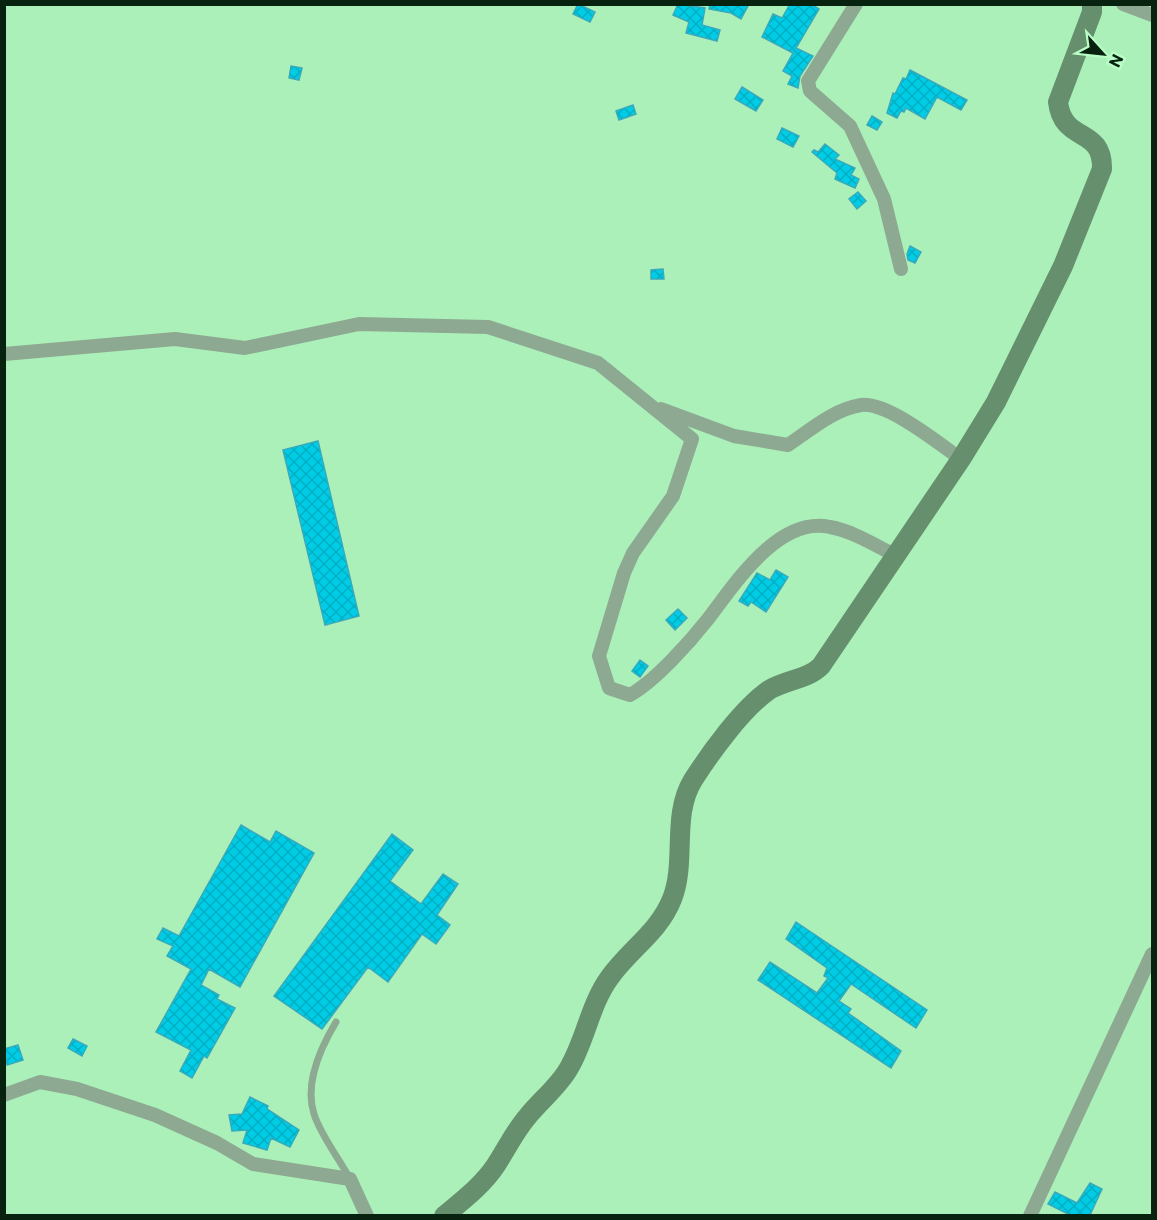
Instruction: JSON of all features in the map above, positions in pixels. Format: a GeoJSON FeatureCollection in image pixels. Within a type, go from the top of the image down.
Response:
{"type":"FeatureCollection","features":[{"type":"Feature","properties":{"kind":"street"},"geometry":{"type":"LineString","coordinates":[[856,4],[808,81],[810,91],[850,126],[884,199],[901,268]]}},
{"type":"Feature","properties":{"kind":"street"},"geometry":{"type":"LineString","coordinates":[[444,1215],[469,1195],[495,1166],[515,1133],[569,1069],[604,987],[627,957],[665,916],[678,879],[682,804],[692,783],[708,759],[768,691],[787,680],[812,675],[822,666],[962,459],[996,402],[1063,266],[1102,169],[1102,155],[1098,145],[1072,129],[1060,117],[1058,102],[1092,12],[1092,4]]}},
{"type":"Feature","properties":{"kind":"street"},"geometry":{"type":"LineString","coordinates":[[1123,4],[1152,15]]}},
{"type":"Feature","properties":{"kind":"street"},"geometry":{"type":"LineString","coordinates":[[4,354],[175,339],[245,348],[359,324],[488,327],[598,363],[692,439],[673,496],[633,553],[624,573],[599,656],[609,688],[630,695],[647,686],[707,620],[756,559],[780,539],[806,526],[829,526],[897,556]]}},
{"type":"Feature","properties":{"kind":"street"},"geometry":{"type":"LineString","coordinates":[[651,405],[734,436],[788,445],[826,419],[860,405],[882,407],[962,459]]}},
{"type":"Feature","properties":{"kind":"street"},"geometry":{"type":"LineString","coordinates":[[1030,1215],[1152,954]]}},
{"type":"Feature","properties":{"kind":"street"},"geometry":{"type":"LineString","coordinates":[[4,1095],[40,1082],[77,1089],[155,1115],[217,1143],[254,1164],[350,1179],[367,1215]]}},
{"type":"Feature","properties":{"kind":"lane"},"geometry":{"type":"LineString","coordinates":[[336,1022],[320,1048],[312,1077],[313,1113],[350,1179]]}},
{"type":"Feature","properties":{"kind":"building"},"geometry":{"type":"Polygon","coordinates":[[[578,4],[595,12],[590,22],[573,14],[578,4]]]}},
{"type":"Feature","properties":{"kind":"building"},"geometry":{"type":"Polygon","coordinates":[[[678,4],[705,8],[702,25],[720,30],[717,41],[686,33],[689,22],[673,15],[678,4]]]}},
{"type":"Feature","properties":{"kind":"building"},"geometry":{"type":"Polygon","coordinates":[[[710,4],[749,4],[741,19],[731,13],[709,9],[710,4]]]}},
{"type":"Feature","properties":{"kind":"building"},"geometry":{"type":"Polygon","coordinates":[[[790,4],[811,4],[819,9],[796,48],[813,56],[800,76],[798,88],[788,84],[792,76],[783,71],[793,53],[762,37],[773,14],[782,18],[790,4]]]}},
{"type":"Feature","properties":{"kind":"building"},"geometry":{"type":"Polygon","coordinates":[[[291,66],[302,68],[299,80],[289,78],[291,66]]]}},
{"type":"Feature","properties":{"kind":"building"},"geometry":{"type":"Polygon","coordinates":[[[910,70],[967,100],[961,110],[937,97],[925,119],[906,108],[897,118],[887,113],[893,93],[895,94],[910,70]]]}},
{"type":"Feature","properties":{"kind":"building"},"geometry":{"type":"Polygon","coordinates":[[[742,87],[763,100],[756,111],[735,99],[742,87]]]}},
{"type":"Feature","properties":{"kind":"building"},"geometry":{"type":"Polygon","coordinates":[[[633,105],[636,114],[619,120],[616,111],[633,105]]]}},
{"type":"Feature","properties":{"kind":"building"},"geometry":{"type":"Polygon","coordinates":[[[872,116],[882,122],[877,130],[867,125],[872,116]]]}},
{"type":"Feature","properties":{"kind":"building"},"geometry":{"type":"Polygon","coordinates":[[[782,128],[799,136],[793,147],[777,139],[782,128]]]}},
{"type":"Feature","properties":{"kind":"building"},"geometry":{"type":"Polygon","coordinates":[[[825,144],[839,155],[835,159],[855,168],[851,175],[859,179],[855,188],[835,179],[837,173],[812,152],[814,150],[818,152],[825,144]]]}},
{"type":"Feature","properties":{"kind":"building"},"geometry":{"type":"Polygon","coordinates":[[[858,192],[866,201],[857,209],[849,199],[858,192]]]}},
{"type":"Feature","properties":{"kind":"building"},"geometry":{"type":"Polygon","coordinates":[[[910,246],[921,252],[915,263],[908,260],[907,254],[910,246]]]}},
{"type":"Feature","properties":{"kind":"building"},"geometry":{"type":"Polygon","coordinates":[[[663,269],[664,279],[651,279],[651,270],[663,269]]]}},
{"type":"Feature","properties":{"kind":"building"},"geometry":{"type":"Polygon","coordinates":[[[318,441],[359,616],[325,625],[283,450],[318,441]]]}},
{"type":"Feature","properties":{"kind":"building"},"geometry":{"type":"Polygon","coordinates":[[[776,570],[788,577],[766,612],[751,602],[748,606],[739,601],[757,573],[770,580],[776,570]]]}},
{"type":"Feature","properties":{"kind":"building"},"geometry":{"type":"Polygon","coordinates":[[[678,609],[687,618],[675,630],[666,620],[678,609]]]}},
{"type":"Feature","properties":{"kind":"building"},"geometry":{"type":"Polygon","coordinates":[[[640,660],[648,666],[640,677],[632,671],[640,660]]]}},
{"type":"Feature","properties":{"kind":"building"},"geometry":{"type":"Polygon","coordinates":[[[241,825],[270,842],[276,831],[314,853],[240,987],[209,969],[201,985],[219,995],[217,999],[235,1008],[207,1058],[204,1056],[192,1078],[180,1071],[191,1050],[156,1032],[191,969],[167,956],[173,946],[157,939],[163,928],[179,936],[241,825]]]}},
{"type":"Feature","properties":{"kind":"building"},"geometry":{"type":"Polygon","coordinates":[[[392,834],[413,850],[390,881],[421,904],[443,874],[458,884],[437,915],[450,925],[436,944],[422,934],[388,982],[368,967],[322,1029],[274,996],[392,834]]]}},
{"type":"Feature","properties":{"kind":"building"},"geometry":{"type":"Polygon","coordinates":[[[796,922],[927,1010],[916,1028],[851,984],[839,1001],[851,1009],[848,1013],[901,1051],[891,1068],[758,980],[770,962],[817,993],[828,978],[824,976],[827,968],[786,939],[796,922]]]}},
{"type":"Feature","properties":{"kind":"building"},"geometry":{"type":"Polygon","coordinates":[[[73,1039],[87,1046],[82,1056],[68,1048],[73,1039]]]}},
{"type":"Feature","properties":{"kind":"building"},"geometry":{"type":"Polygon","coordinates":[[[18,1045],[23,1060],[7,1065],[4,1049],[18,1045]]]}},
{"type":"Feature","properties":{"kind":"building"},"geometry":{"type":"Polygon","coordinates":[[[250,1097],[268,1106],[267,1109],[299,1130],[290,1147],[271,1138],[267,1150],[243,1143],[247,1130],[232,1131],[229,1115],[242,1114],[250,1097]]]}},
{"type":"Feature","properties":{"kind":"building"},"geometry":{"type":"Polygon","coordinates":[[[1090,1183],[1102,1189],[1090,1215],[1070,1215],[1048,1204],[1055,1192],[1077,1203],[1090,1183]]]}}]}
